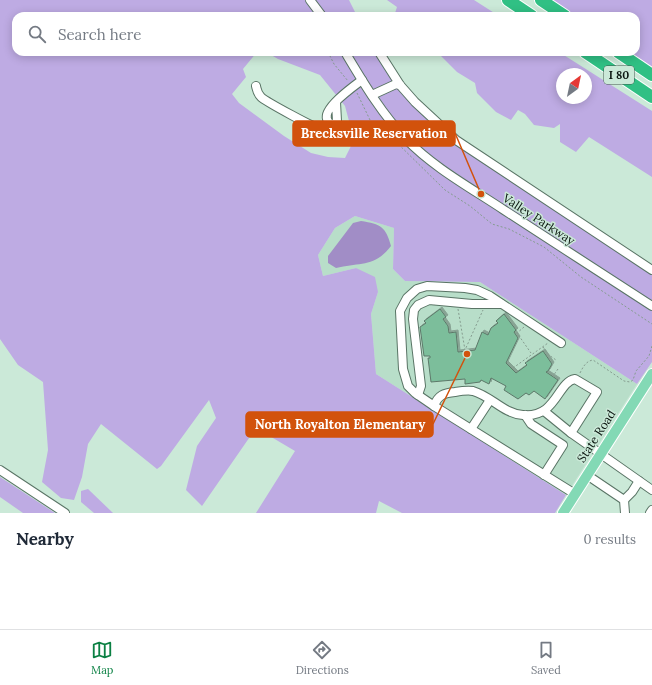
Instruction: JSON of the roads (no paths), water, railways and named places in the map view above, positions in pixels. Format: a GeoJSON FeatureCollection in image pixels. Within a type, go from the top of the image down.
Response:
{"type":"FeatureCollection","features":[{"type":"Feature","properties":{"kind":"highway"},"geometry":{"type":"LineString","coordinates":[[508,0],[526,12]]}},
{"type":"Feature","properties":{"kind":"highway"},"geometry":{"type":"LineString","coordinates":[[541,0],[559,12]]}},
{"type":"Feature","properties":{"kind":"highway","name":"I 80"},"geometry":{"type":"LineString","coordinates":[[591,56],[652,97]]}},
{"type":"Feature","properties":{"kind":"highway","name":"I 80"},"geometry":{"type":"LineString","coordinates":[[624,56],[652,75]]}},
{"type":"Feature","properties":{"kind":"main road","name":"State Road"},"geometry":{"type":"LineString","coordinates":[[563,513],[652,374]]}},
{"type":"Feature","properties":{"kind":"street"},"geometry":{"type":"LineString","coordinates":[[310,0],[319,12]]}},
{"type":"Feature","properties":{"kind":"street","name":"Valley Parkway"},"geometry":{"type":"LineString","coordinates":[[347,56],[390,121],[423,155],[458,180],[652,306]]}},
{"type":"Feature","properties":{"kind":"street","name":"Valley Parkway"},"geometry":{"type":"LineString","coordinates":[[381,56],[400,85],[415,102],[456,140],[652,270]]}},
{"type":"Feature","properties":{"kind":"street"},"geometry":{"type":"LineString","coordinates":[[256,86],[257,92],[264,100],[319,129],[324,130],[331,124],[326,116],[327,113],[343,95],[362,80]]}},
{"type":"Feature","properties":{"kind":"street"},"geometry":{"type":"LineString","coordinates":[[372,95],[396,84],[400,85]]}},
{"type":"Feature","properties":{"kind":"street"},"geometry":{"type":"LineString","coordinates":[[561,343],[490,296],[478,290],[427,286],[417,289],[407,298],[400,311],[403,369],[408,386],[434,406],[575,494]]}},
{"type":"Feature","properties":{"kind":"street"},"geometry":{"type":"LineString","coordinates":[[418,395],[421,386],[413,319],[415,308],[429,300],[472,304],[502,304]]}},
{"type":"Feature","properties":{"kind":"street"},"geometry":{"type":"LineString","coordinates":[[405,302],[415,308]]}},
{"type":"Feature","properties":{"kind":"street"},"geometry":{"type":"LineString","coordinates":[[434,406],[439,397],[444,393],[472,391],[515,414],[536,414],[544,410],[554,401],[566,383],[575,379],[597,392],[571,433]]}},
{"type":"Feature","properties":{"kind":"street"},"geometry":{"type":"LineString","coordinates":[[472,429],[490,400]]}},
{"type":"Feature","properties":{"kind":"street"},"geometry":{"type":"LineString","coordinates":[[544,410],[600,455],[652,490]]}},
{"type":"Feature","properties":{"kind":"street"},"geometry":{"type":"LineString","coordinates":[[525,415],[531,424],[563,446],[544,475]]}},
{"type":"Feature","properties":{"kind":"street"},"geometry":{"type":"LineString","coordinates":[[0,470],[65,513]]}},
{"type":"Feature","properties":{"kind":"street"},"geometry":{"type":"LineString","coordinates":[[587,475],[624,500]]}},
{"type":"Feature","properties":{"kind":"street"},"geometry":{"type":"LineString","coordinates":[[625,513],[624,500],[632,492],[639,481]]}},
{"type":"Feature","properties":{"kind":"place","name":"Brecksville Reservation"},"geometry":{"type":"Point","coordinates":[481,194]}},
{"type":"Feature","properties":{"kind":"place","name":"North Royalton Elementary"},"geometry":{"type":"Point","coordinates":[467,354]}}]}
